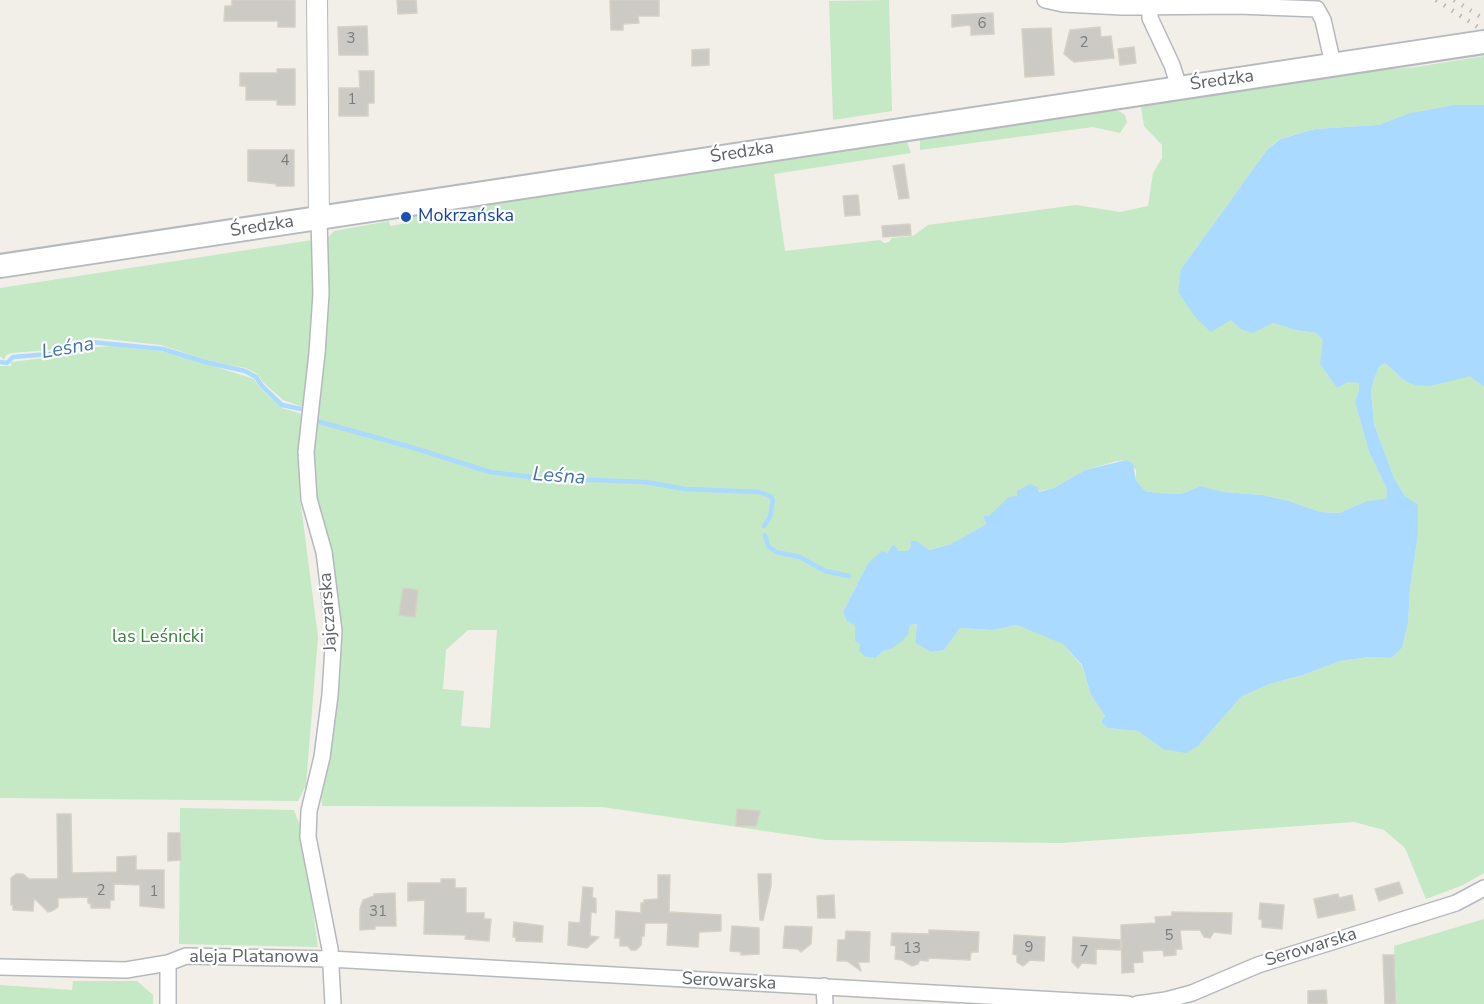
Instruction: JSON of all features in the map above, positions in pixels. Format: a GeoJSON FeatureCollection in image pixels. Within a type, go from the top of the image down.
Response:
{"type":"FeatureCollection","features":[{"type":"Feature","properties":{"kind":"main road","name":"Średzka"},"geometry":{"type":"LineString","coordinates":[[0,266],[1484,42]]}},
{"type":"Feature","properties":{"kind":"street"},"geometry":{"type":"LineString","coordinates":[[317,0],[319,219]]}},
{"type":"Feature","properties":{"kind":"street"},"geometry":{"type":"LineString","coordinates":[[1045,0],[1094,6],[1238,6],[1317,9],[1323,20],[1333,64]]}},
{"type":"Feature","properties":{"kind":"street"},"geometry":{"type":"LineString","coordinates":[[1150,7],[1150,18],[1172,65],[1179,87]]}},
{"type":"Feature","properties":{"kind":"street","name":"Jajczarska"},"geometry":{"type":"LineString","coordinates":[[319,219],[321,294],[306,452],[309,499],[324,552],[334,631],[330,695],[322,757],[309,811],[308,837],[324,911],[333,1004]]}},
{"type":"Feature","properties":{"kind":"street","name":"Serowarska"},"geometry":{"type":"LineString","coordinates":[[1137,1004],[1192,993],[1258,965],[1455,903],[1484,888]]}},
{"type":"Feature","properties":{"kind":"street","name":"aleja Platanowa"},"geometry":{"type":"LineString","coordinates":[[0,967],[126,970],[168,963],[186,956],[330,959]]}},
{"type":"Feature","properties":{"kind":"street","name":"Serowarska"},"geometry":{"type":"LineString","coordinates":[[330,959],[1128,1004]]}},
{"type":"Feature","properties":{"kind":"street"},"geometry":{"type":"LineString","coordinates":[[168,963],[168,1004]]}},
{"type":"Feature","properties":{"kind":"street"},"geometry":{"type":"LineString","coordinates":[[824,986],[825,1004]]}},
{"type":"Feature","properties":{"kind":"green space"},"geometry":{"type":"Polygon","coordinates":[[[889,0],[892,111],[833,120],[829,1],[889,0]]]}},
{"type":"Feature","properties":{"kind":"green space"},"geometry":{"type":"Polygon","coordinates":[[[1484,56],[1484,105],[1454,105],[1410,113],[1378,125],[1315,129],[1279,139],[1267,150],[1181,269],[1241,329],[1273,323],[1295,330],[1316,333],[1324,340],[1320,364],[1337,388],[1348,382],[1359,382],[1355,402],[1369,452],[1387,489],[1386,500],[1367,501],[1339,513],[1320,512],[1289,501],[1262,495],[1224,492],[1201,486],[1181,494],[1158,493],[1145,491],[1136,480],[1136,470],[1126,460],[1117,461],[1085,470],[1054,488],[1017,496],[990,515],[983,516],[986,524],[951,544],[928,550],[917,541],[910,541],[911,547],[907,551],[898,551],[892,546],[887,553],[868,563],[843,612],[846,620],[855,626],[855,641],[861,644],[866,657],[874,658],[891,649],[909,625],[917,624],[915,643],[931,652],[944,650],[960,628],[993,630],[1017,625],[1040,633],[1063,644],[1082,666],[1091,695],[1105,716],[1101,722],[1108,728],[1138,731],[1163,749],[1199,745],[1241,697],[1269,684],[1303,675],[1340,661],[1369,657],[1391,658],[1402,648],[1408,623],[1410,588],[1418,535],[1418,506],[1405,496],[1394,478],[1374,424],[1371,391],[1379,367],[1385,363],[1405,381],[1431,386],[1470,375],[1484,387],[1484,873],[1463,885],[1426,899],[1405,848],[1384,830],[1354,822],[1060,843],[826,840],[602,807],[322,806],[320,781],[337,667],[311,496],[310,452],[326,240],[334,231],[389,221],[390,226],[402,224],[402,217],[456,209],[466,222],[470,220],[471,206],[895,142],[907,142],[911,153],[774,174],[785,251],[880,240],[884,243],[889,242],[892,238],[913,236],[928,225],[1076,205],[1120,212],[1148,206],[1153,173],[1162,158],[1162,145],[1144,126],[1141,107],[1351,73],[1416,67],[1484,56]],[[468,630],[446,650],[443,689],[464,691],[461,726],[490,728],[497,630],[468,630]]]}},
{"type":"Feature","properties":{"kind":"green space"},"geometry":{"type":"Polygon","coordinates":[[[1095,111],[1119,111],[1125,115],[1127,122],[1120,133],[1093,127],[920,150],[920,139],[1095,111]]]}},
{"type":"Feature","properties":{"kind":"green space"},"geometry":{"type":"Polygon","coordinates":[[[312,240],[312,318],[303,407],[283,400],[257,374],[246,368],[213,362],[161,345],[89,337],[61,349],[12,353],[6,355],[4,360],[0,356],[0,288],[312,240]]]}},
{"type":"Feature","properties":{"kind":"green space","name":"las Leśnicki"},"geometry":{"type":"Polygon","coordinates":[[[112,346],[179,355],[254,379],[260,388],[282,408],[302,414],[299,490],[318,637],[306,785],[298,801],[0,798],[0,366],[11,366],[11,362],[61,356],[87,348],[112,346]]]}},
{"type":"Feature","properties":{"kind":"green space"},"geometry":{"type":"Polygon","coordinates":[[[180,808],[294,810],[302,831],[318,947],[179,944],[180,808]]]}},
{"type":"Feature","properties":{"kind":"green space"},"geometry":{"type":"Polygon","coordinates":[[[1484,919],[1484,1004],[1397,1004],[1394,946],[1484,919]]]}},
{"type":"Feature","properties":{"kind":"green space"},"geometry":{"type":"Polygon","coordinates":[[[73,981],[137,981],[153,995],[153,1004],[0,1004],[0,985],[72,990],[73,981]]]}},
{"type":"Feature","properties":{"kind":"water"},"geometry":{"type":"Polygon","coordinates":[[[1454,105],[1484,105],[1484,387],[1470,376],[1431,386],[1415,385],[1405,381],[1385,363],[1379,367],[1374,379],[1371,391],[1374,424],[1394,478],[1405,496],[1418,505],[1418,535],[1410,588],[1408,623],[1402,648],[1391,658],[1369,657],[1340,661],[1303,675],[1269,684],[1241,697],[1199,745],[1186,753],[1163,749],[1138,731],[1108,728],[1101,722],[1105,716],[1091,695],[1082,665],[1063,644],[1017,625],[993,630],[960,628],[944,650],[931,652],[915,643],[917,624],[910,625],[908,634],[901,642],[875,658],[866,657],[859,651],[860,644],[855,641],[855,626],[846,620],[843,612],[868,563],[882,551],[887,553],[895,545],[898,551],[907,551],[911,547],[910,541],[917,541],[929,550],[951,544],[986,524],[983,516],[990,515],[1009,497],[1017,496],[1017,491],[1030,484],[1037,487],[1039,492],[1054,488],[1085,470],[1126,460],[1133,464],[1136,480],[1145,491],[1158,493],[1181,494],[1201,486],[1224,492],[1262,495],[1289,501],[1320,512],[1339,513],[1367,501],[1386,499],[1387,489],[1369,452],[1355,402],[1359,383],[1348,382],[1337,388],[1320,364],[1323,340],[1316,333],[1295,330],[1273,323],[1252,333],[1241,329],[1231,320],[1211,332],[1196,318],[1178,292],[1181,269],[1267,150],[1280,139],[1315,129],[1378,125],[1410,113],[1454,105]]]}},
{"type":"Feature","properties":{"kind":"building"},"geometry":{"type":"Polygon","coordinates":[[[232,0],[295,0],[295,27],[278,27],[278,21],[224,21],[225,6],[232,6],[232,0]]]}},
{"type":"Feature","properties":{"kind":"building"},"geometry":{"type":"Polygon","coordinates":[[[397,0],[416,0],[417,13],[398,14],[397,0]]]}},
{"type":"Feature","properties":{"kind":"building"},"geometry":{"type":"Polygon","coordinates":[[[610,0],[659,0],[659,16],[638,16],[639,23],[623,24],[623,30],[611,30],[610,0]]]}},
{"type":"Feature","properties":{"kind":"building"},"geometry":{"type":"Polygon","coordinates":[[[993,13],[994,34],[971,35],[969,25],[952,27],[952,15],[993,13]]]}},
{"type":"Feature","properties":{"kind":"building"},"geometry":{"type":"Polygon","coordinates":[[[367,26],[368,55],[339,55],[338,27],[367,26]]]}},
{"type":"Feature","properties":{"kind":"building"},"geometry":{"type":"Polygon","coordinates":[[[1100,27],[1101,37],[1111,36],[1114,58],[1074,62],[1064,54],[1070,30],[1100,27]]]}},
{"type":"Feature","properties":{"kind":"building"},"geometry":{"type":"Polygon","coordinates":[[[1051,28],[1054,75],[1025,77],[1022,29],[1051,28]]]}},
{"type":"Feature","properties":{"kind":"building"},"geometry":{"type":"Polygon","coordinates":[[[1134,47],[1136,63],[1120,65],[1118,49],[1134,47]]]}},
{"type":"Feature","properties":{"kind":"building"},"geometry":{"type":"Polygon","coordinates":[[[709,49],[709,65],[692,66],[692,50],[709,49]]]}},
{"type":"Feature","properties":{"kind":"building"},"geometry":{"type":"Polygon","coordinates":[[[277,69],[295,69],[295,105],[277,105],[277,100],[246,100],[246,86],[240,86],[240,73],[277,73],[277,69]]]}},
{"type":"Feature","properties":{"kind":"building"},"geometry":{"type":"Polygon","coordinates":[[[359,71],[374,71],[374,103],[368,103],[368,116],[339,116],[339,88],[360,88],[359,71]]]}},
{"type":"Feature","properties":{"kind":"building"},"geometry":{"type":"Polygon","coordinates":[[[248,150],[294,150],[294,186],[276,186],[277,184],[248,181],[248,150]]]}},
{"type":"Feature","properties":{"kind":"building"},"geometry":{"type":"Polygon","coordinates":[[[904,164],[909,198],[899,199],[893,166],[904,164]]]}},
{"type":"Feature","properties":{"kind":"building"},"geometry":{"type":"Polygon","coordinates":[[[858,195],[860,215],[845,216],[843,196],[858,195]]]}},
{"type":"Feature","properties":{"kind":"building"},"geometry":{"type":"Polygon","coordinates":[[[910,224],[911,235],[883,237],[882,226],[910,224]]]}},
{"type":"Feature","properties":{"kind":"building"},"geometry":{"type":"Polygon","coordinates":[[[403,588],[418,590],[415,617],[399,615],[403,588]]]}},
{"type":"Feature","properties":{"kind":"building"},"geometry":{"type":"Polygon","coordinates":[[[737,809],[760,811],[756,826],[736,826],[737,809]]]}},
{"type":"Feature","properties":{"kind":"building"},"geometry":{"type":"Polygon","coordinates":[[[57,814],[71,814],[72,873],[117,872],[117,857],[136,856],[136,870],[164,870],[164,908],[140,906],[140,885],[114,884],[114,900],[110,900],[110,908],[91,908],[88,897],[58,898],[58,907],[48,912],[34,898],[33,911],[13,910],[11,878],[16,874],[23,874],[29,879],[58,879],[57,814]]]}},
{"type":"Feature","properties":{"kind":"building"},"geometry":{"type":"Polygon","coordinates":[[[168,833],[180,833],[181,860],[168,861],[168,833]]]}},
{"type":"Feature","properties":{"kind":"building"},"geometry":{"type":"Polygon","coordinates":[[[758,874],[771,874],[771,886],[763,920],[760,920],[758,874]]]}},
{"type":"Feature","properties":{"kind":"building"},"geometry":{"type":"Polygon","coordinates":[[[658,875],[670,875],[669,912],[721,915],[721,931],[699,932],[698,947],[667,945],[668,923],[645,923],[641,945],[636,950],[631,950],[628,946],[620,946],[620,938],[615,938],[616,911],[641,913],[641,903],[644,903],[644,900],[658,899],[658,875]]]}},
{"type":"Feature","properties":{"kind":"building"},"geometry":{"type":"Polygon","coordinates":[[[441,879],[455,879],[455,888],[466,888],[466,913],[484,913],[484,919],[491,919],[489,941],[465,939],[466,935],[424,934],[425,900],[408,901],[408,883],[441,883],[441,879]]]}},
{"type":"Feature","properties":{"kind":"building"},"geometry":{"type":"Polygon","coordinates":[[[1399,882],[1403,893],[1379,901],[1375,889],[1399,882]]]}},
{"type":"Feature","properties":{"kind":"building"},"geometry":{"type":"Polygon","coordinates":[[[583,887],[593,888],[592,897],[596,899],[596,913],[591,912],[590,936],[599,937],[587,948],[568,945],[569,922],[580,923],[583,887]]]}},
{"type":"Feature","properties":{"kind":"building"},"geometry":{"type":"Polygon","coordinates":[[[395,893],[396,926],[375,926],[375,929],[360,930],[360,909],[363,900],[374,894],[395,893]]]}},
{"type":"Feature","properties":{"kind":"building"},"geometry":{"type":"Polygon","coordinates":[[[1338,894],[1339,898],[1352,895],[1355,910],[1318,918],[1314,899],[1338,894]]]}},
{"type":"Feature","properties":{"kind":"building"},"geometry":{"type":"Polygon","coordinates":[[[834,895],[835,918],[818,918],[817,896],[834,895]]]}},
{"type":"Feature","properties":{"kind":"building"},"geometry":{"type":"Polygon","coordinates":[[[1260,903],[1284,905],[1282,929],[1262,927],[1262,920],[1259,919],[1260,903]]]}},
{"type":"Feature","properties":{"kind":"building"},"geometry":{"type":"Polygon","coordinates":[[[1172,912],[1232,913],[1231,934],[1214,932],[1210,938],[1204,937],[1200,930],[1180,930],[1182,949],[1176,949],[1176,955],[1164,956],[1163,950],[1142,951],[1143,962],[1133,963],[1134,972],[1122,973],[1121,925],[1156,923],[1155,917],[1172,916],[1172,912]]]}},
{"type":"Feature","properties":{"kind":"building"},"geometry":{"type":"Polygon","coordinates":[[[514,922],[543,926],[542,942],[516,941],[516,937],[513,937],[514,922]]]}},
{"type":"Feature","properties":{"kind":"building"},"geometry":{"type":"Polygon","coordinates":[[[732,926],[759,928],[759,954],[741,955],[741,952],[730,951],[732,926]]]}},
{"type":"Feature","properties":{"kind":"building"},"geometry":{"type":"Polygon","coordinates":[[[785,926],[812,927],[811,944],[801,952],[798,949],[783,948],[785,926]]]}},
{"type":"Feature","properties":{"kind":"building"},"geometry":{"type":"Polygon","coordinates":[[[929,930],[979,932],[978,952],[971,952],[970,960],[928,958],[928,961],[920,960],[918,964],[912,966],[895,959],[896,946],[891,945],[892,933],[929,934],[929,930]]]}},
{"type":"Feature","properties":{"kind":"building"},"geometry":{"type":"Polygon","coordinates":[[[846,931],[870,932],[869,962],[858,962],[861,971],[847,961],[837,961],[838,940],[845,940],[846,931]]]}},
{"type":"Feature","properties":{"kind":"building"},"geometry":{"type":"Polygon","coordinates":[[[1014,935],[1045,937],[1044,961],[1030,960],[1023,966],[1017,962],[1017,955],[1013,954],[1014,935]]]}},
{"type":"Feature","properties":{"kind":"building"},"geometry":{"type":"Polygon","coordinates":[[[1073,937],[1121,940],[1120,950],[1096,949],[1096,964],[1082,963],[1078,968],[1072,962],[1073,937]]]}},
{"type":"Feature","properties":{"kind":"building"},"geometry":{"type":"Polygon","coordinates":[[[1383,955],[1394,955],[1396,1004],[1385,1004],[1383,955]]]}},
{"type":"Feature","properties":{"kind":"building"},"geometry":{"type":"Polygon","coordinates":[[[1326,990],[1327,1004],[1308,1004],[1308,991],[1326,990]]]}},
{"type":"Feature","properties":{"kind":"waterway","name":"Leśna"},"geometry":{"type":"LineString","coordinates":[[0,362],[7,363],[13,357],[62,353],[91,342],[163,349],[245,371],[256,377],[282,405],[301,409]]}},
{"type":"Feature","properties":{"kind":"waterway","name":"Leśna"},"geometry":{"type":"LineString","coordinates":[[320,422],[490,472],[539,478],[645,482],[685,489],[759,492],[770,496],[773,500],[770,517],[764,526]]}},
{"type":"Feature","properties":{"kind":"waterway","name":"Leśna"},"geometry":{"type":"LineString","coordinates":[[765,535],[768,546],[776,552],[800,557],[825,571],[849,576]]}},
{"type":"Feature","properties":{"kind":"railway"},"geometry":{"type":"LineString","coordinates":[[1436,0],[1484,31]]}},
{"type":"Feature","properties":{"kind":"railway"},"geometry":{"type":"LineString","coordinates":[[1454,0],[1484,19]]}},
{"type":"Feature","properties":{"kind":"place","name":"Mokrzańska"},"geometry":{"type":"Point","coordinates":[406,217]}}]}
